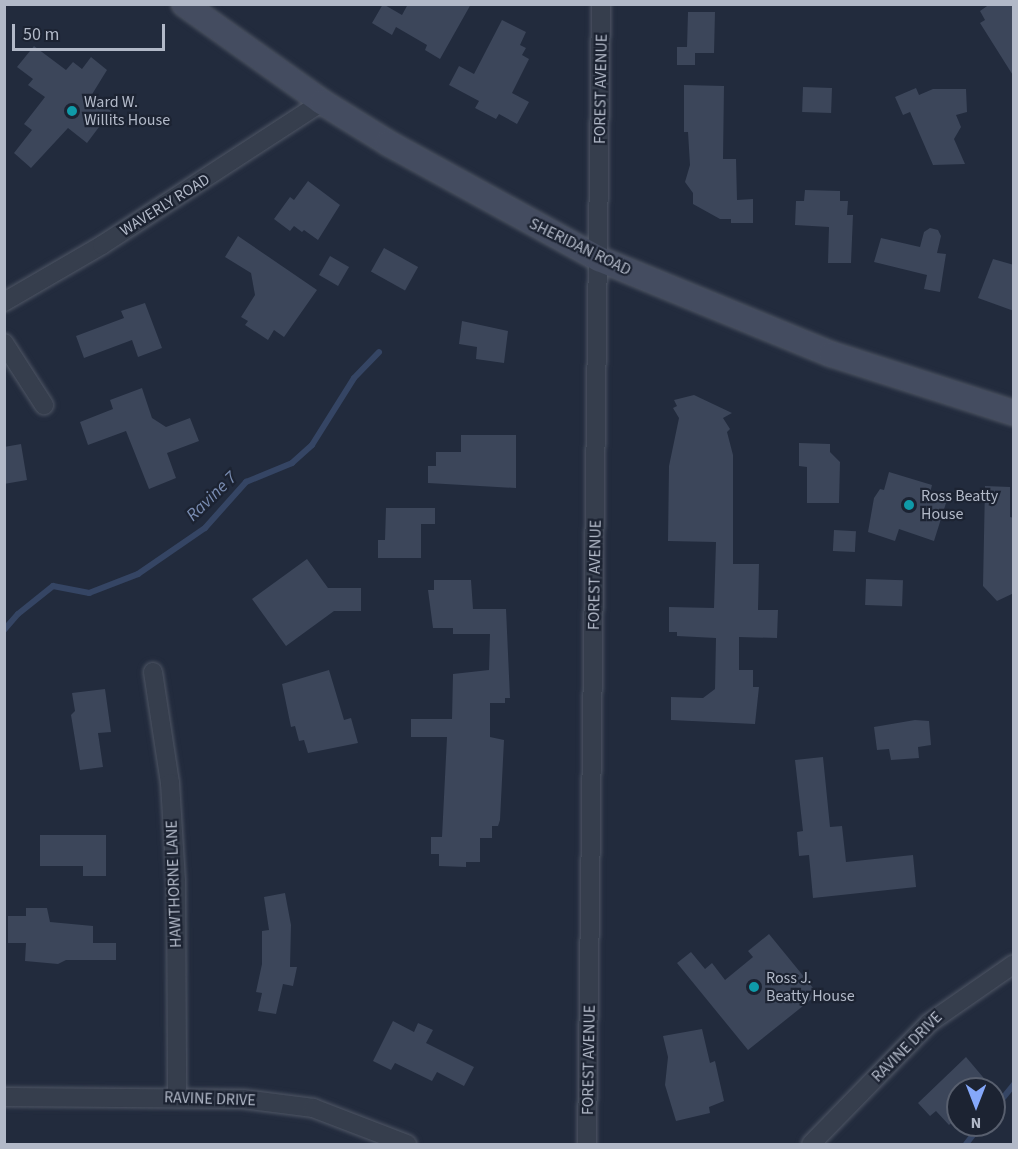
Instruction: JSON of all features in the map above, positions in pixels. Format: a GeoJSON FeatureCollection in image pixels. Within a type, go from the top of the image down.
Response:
{"type":"FeatureCollection","features":[{"type":"Feature","properties":{"kind":"street","name":"SHERIDAN ROAD"},"geometry":{"type":"LineString","coordinates":[[184,4],[322,102],[492,202],[599,259],[831,354],[1014,412]]}},
{"type":"Feature","properties":{"kind":"street","name":"FOREST AVENUE"},"geometry":{"type":"LineString","coordinates":[[588,1144],[602,4]]}},
{"type":"Feature","properties":{"kind":"street","name":"WAVERLY ROAD"},"geometry":{"type":"LineString","coordinates":[[4,302],[102,245],[287,128],[322,102]]}},
{"type":"Feature","properties":{"kind":"street"},"geometry":{"type":"LineString","coordinates":[[4,343],[44,405]]}},
{"type":"Feature","properties":{"kind":"street","name":"HAWTHORNE LANE"},"geometry":{"type":"LineString","coordinates":[[153,672],[170,783],[176,881],[177,1097]]}},
{"type":"Feature","properties":{"kind":"street","name":"RAVINE DRIVE"},"geometry":{"type":"LineString","coordinates":[[811,1144],[851,1108],[928,1023],[1014,964]]}},
{"type":"Feature","properties":{"kind":"street","name":"RAVINE DRIVE"},"geometry":{"type":"LineString","coordinates":[[4,1097],[243,1099],[313,1108],[407,1144]]}},
{"type":"Feature","properties":{"kind":"building"},"geometry":{"type":"Polygon","coordinates":[[[383,4],[402,15],[408,4],[471,4],[440,59],[425,50],[427,45],[396,27],[392,35],[372,23],[383,4]]]}},
{"type":"Feature","properties":{"kind":"building"},"geometry":{"type":"Polygon","coordinates":[[[990,4],[1014,4],[1014,77],[980,23],[985,20],[980,11],[990,4]]]}},
{"type":"Feature","properties":{"kind":"building"},"geometry":{"type":"Polygon","coordinates":[[[688,12],[715,12],[714,53],[695,53],[695,65],[677,65],[677,47],[687,47],[688,12]]]}},
{"type":"Feature","properties":{"kind":"building"},"geometry":{"type":"Polygon","coordinates":[[[502,20],[526,32],[520,45],[526,48],[522,55],[529,59],[512,93],[529,102],[517,124],[499,114],[496,119],[475,108],[479,101],[449,85],[459,66],[474,74],[502,20]]]}},
{"type":"Feature","properties":{"kind":"building","name":"Ward W. Willits House"},"geometry":{"type":"Polygon","coordinates":[[[34,46],[66,70],[73,62],[82,69],[91,57],[107,70],[91,96],[111,111],[87,143],[68,128],[31,168],[14,153],[32,130],[24,124],[45,97],[28,85],[33,79],[17,67],[34,46]]]}},
{"type":"Feature","properties":{"kind":"building"},"geometry":{"type":"Polygon","coordinates":[[[684,85],[724,86],[723,159],[736,159],[737,200],[753,199],[753,223],[731,223],[731,219],[720,219],[693,204],[693,193],[685,182],[690,165],[688,132],[684,132],[684,85]]]}},
{"type":"Feature","properties":{"kind":"building"},"geometry":{"type":"Polygon","coordinates":[[[803,87],[832,88],[831,113],[802,112],[803,87]]]}},
{"type":"Feature","properties":{"kind":"building"},"geometry":{"type":"Polygon","coordinates":[[[916,88],[919,95],[933,89],[966,89],[967,112],[956,115],[961,127],[954,139],[965,164],[933,165],[910,112],[903,115],[895,97],[916,88]]]}},
{"type":"Feature","properties":{"kind":"building"},"geometry":{"type":"Polygon","coordinates":[[[308,181],[340,205],[318,240],[294,226],[290,231],[274,219],[290,197],[294,200],[308,181]]]}},
{"type":"Feature","properties":{"kind":"building"},"geometry":{"type":"Polygon","coordinates":[[[805,190],[840,191],[840,201],[848,201],[847,215],[853,215],[851,263],[828,263],[829,227],[795,225],[796,201],[804,201],[805,190]]]}},
{"type":"Feature","properties":{"kind":"building"},"geometry":{"type":"Polygon","coordinates":[[[930,228],[938,230],[941,236],[937,253],[946,254],[940,292],[924,289],[927,275],[874,262],[881,238],[920,247],[924,232],[930,228]]]}},
{"type":"Feature","properties":{"kind":"building"},"geometry":{"type":"Polygon","coordinates":[[[238,236],[317,290],[284,337],[274,330],[268,340],[245,325],[248,321],[241,317],[255,295],[251,273],[225,257],[238,236]]]}},
{"type":"Feature","properties":{"kind":"building"},"geometry":{"type":"Polygon","coordinates":[[[384,248],[418,267],[405,291],[371,272],[384,248]]]}},
{"type":"Feature","properties":{"kind":"building"},"geometry":{"type":"Polygon","coordinates":[[[330,256],[349,267],[338,286],[319,275],[330,256]]]}},
{"type":"Feature","properties":{"kind":"building"},"geometry":{"type":"Polygon","coordinates":[[[993,259],[1014,265],[1014,311],[978,298],[993,259]]]}},
{"type":"Feature","properties":{"kind":"building"},"geometry":{"type":"Polygon","coordinates":[[[145,303],[162,348],[138,357],[132,340],[84,358],[76,336],[124,318],[121,311],[145,303]]]}},
{"type":"Feature","properties":{"kind":"building"},"geometry":{"type":"Polygon","coordinates":[[[462,321],[508,331],[504,363],[476,359],[477,347],[459,344],[462,321]]]}},
{"type":"Feature","properties":{"kind":"building"},"geometry":{"type":"Polygon","coordinates":[[[142,388],[152,418],[166,427],[190,418],[199,441],[167,453],[176,478],[149,489],[126,431],[88,445],[80,422],[113,409],[110,400],[142,388]]]}},
{"type":"Feature","properties":{"kind":"building"},"geometry":{"type":"Polygon","coordinates":[[[694,395],[732,413],[723,418],[730,429],[727,432],[733,455],[733,564],[759,564],[758,610],[778,610],[777,638],[739,637],[739,670],[753,670],[753,687],[759,687],[755,724],[671,720],[671,697],[703,698],[715,689],[716,638],[677,636],[677,632],[669,632],[669,607],[714,608],[716,542],[668,541],[669,466],[679,418],[673,408],[677,406],[674,400],[694,395]]]}},
{"type":"Feature","properties":{"kind":"building"},"geometry":{"type":"Polygon","coordinates":[[[461,435],[516,435],[516,488],[428,483],[428,466],[436,466],[436,452],[461,452],[461,435]]]}},
{"type":"Feature","properties":{"kind":"building"},"geometry":{"type":"Polygon","coordinates":[[[799,443],[830,444],[830,452],[840,462],[839,503],[807,503],[807,467],[799,466],[799,443]]]}},
{"type":"Feature","properties":{"kind":"building"},"geometry":{"type":"Polygon","coordinates":[[[21,444],[27,480],[4,484],[4,447],[21,444]]]}},
{"type":"Feature","properties":{"kind":"building","name":"Ross Beatty House"},"geometry":{"type":"Polygon","coordinates":[[[889,472],[932,485],[929,497],[946,503],[934,541],[899,529],[895,541],[868,532],[874,498],[880,489],[884,490],[889,472]]]}},
{"type":"Feature","properties":{"kind":"building"},"geometry":{"type":"Polygon","coordinates":[[[985,486],[1010,487],[1010,517],[1014,518],[1014,593],[997,601],[983,586],[985,486]]]}},
{"type":"Feature","properties":{"kind":"building"},"geometry":{"type":"Polygon","coordinates":[[[386,508],[435,508],[435,524],[421,524],[421,558],[378,558],[378,540],[385,540],[386,508]]]}},
{"type":"Feature","properties":{"kind":"building"},"geometry":{"type":"Polygon","coordinates":[[[834,530],[856,531],[855,552],[833,551],[834,530]]]}},
{"type":"Feature","properties":{"kind":"building"},"geometry":{"type":"Polygon","coordinates":[[[307,559],[328,588],[361,588],[361,611],[334,611],[286,646],[252,599],[307,559]]]}},
{"type":"Feature","properties":{"kind":"building"},"geometry":{"type":"Polygon","coordinates":[[[866,579],[903,580],[902,606],[865,605],[866,579]]]}},
{"type":"Feature","properties":{"kind":"building"},"geometry":{"type":"Polygon","coordinates":[[[434,580],[471,580],[473,609],[506,609],[510,698],[505,698],[505,703],[490,703],[490,737],[504,740],[500,820],[498,826],[492,826],[492,838],[480,838],[480,862],[466,862],[466,867],[439,866],[439,854],[431,854],[431,837],[442,837],[447,737],[411,737],[411,719],[452,719],[453,674],[489,670],[490,634],[453,634],[453,628],[433,628],[428,590],[434,590],[434,580]]]}},
{"type":"Feature","properties":{"kind":"building"},"geometry":{"type":"Polygon","coordinates":[[[329,670],[344,720],[351,718],[358,743],[308,753],[304,740],[299,741],[295,726],[291,727],[282,684],[329,670]]]}},
{"type":"Feature","properties":{"kind":"building"},"geometry":{"type":"Polygon","coordinates":[[[105,689],[111,732],[98,733],[103,767],[80,770],[71,715],[75,711],[72,693],[105,689]]]}},
{"type":"Feature","properties":{"kind":"building"},"geometry":{"type":"Polygon","coordinates":[[[915,720],[929,721],[931,745],[918,747],[919,758],[891,760],[889,749],[877,750],[874,727],[915,720]]]}},
{"type":"Feature","properties":{"kind":"building"},"geometry":{"type":"Polygon","coordinates":[[[823,757],[830,827],[842,826],[846,862],[913,855],[916,887],[813,898],[809,855],[799,856],[797,832],[803,831],[795,760],[823,757]]]}},
{"type":"Feature","properties":{"kind":"building"},"geometry":{"type":"Polygon","coordinates":[[[40,835],[106,835],[106,876],[83,876],[83,866],[40,866],[40,835]]]}},
{"type":"Feature","properties":{"kind":"building"},"geometry":{"type":"Polygon","coordinates":[[[285,893],[291,925],[290,967],[297,967],[293,986],[283,984],[276,1014],[258,1011],[262,993],[256,992],[262,964],[262,931],[269,930],[264,897],[285,893]]]}},
{"type":"Feature","properties":{"kind":"building"},"geometry":{"type":"Polygon","coordinates":[[[26,908],[47,908],[50,922],[93,926],[93,943],[116,943],[116,960],[66,960],[58,964],[25,961],[26,943],[8,943],[8,916],[26,916],[26,908]]]}},
{"type":"Feature","properties":{"kind":"building","name":"Ross J. Beatty House"},"geometry":{"type":"Polygon","coordinates":[[[769,934],[818,994],[748,1050],[677,963],[691,952],[705,969],[712,963],[725,980],[753,957],[748,951],[769,934]]]}},
{"type":"Feature","properties":{"kind":"building"},"geometry":{"type":"Polygon","coordinates":[[[393,1021],[414,1032],[418,1023],[433,1030],[426,1043],[474,1067],[464,1086],[437,1072],[432,1081],[395,1063],[391,1070],[373,1061],[393,1021]]]}},
{"type":"Feature","properties":{"kind":"building"},"geometry":{"type":"Polygon","coordinates":[[[702,1029],[710,1063],[715,1061],[724,1101],[709,1107],[710,1113],[676,1121],[665,1085],[668,1057],[663,1036],[702,1029]]]}},
{"type":"Feature","properties":{"kind":"building"},"geometry":{"type":"Polygon","coordinates":[[[966,1057],[983,1077],[946,1077],[946,1122],[936,1111],[930,1116],[918,1103],[966,1057]]]}},
{"type":"Feature","properties":{"kind":"waterway","name":"Ravine 7"},"geometry":{"type":"LineString","coordinates":[[4,630],[18,614],[53,586],[89,593],[138,574],[205,528],[246,482],[292,463],[312,445],[354,378],[379,352]]}},
{"type":"Feature","properties":{"kind":"waterway","name":"Ravine 7"},"geometry":{"type":"LineString","coordinates":[[1006,1094],[1014,1084]]}},
{"type":"Feature","properties":{"kind":"waterway","name":"Ravine 7"},"geometry":{"type":"LineString","coordinates":[[966,1144],[972,1137]]}},
{"type":"Feature","properties":{"kind":"place","name":"Ward W. Willits House"},"geometry":{"type":"Point","coordinates":[72,111]}},
{"type":"Feature","properties":{"kind":"place","name":"Ross Beatty House"},"geometry":{"type":"Point","coordinates":[909,505]}},
{"type":"Feature","properties":{"kind":"place","name":"Ross J. Beatty House"},"geometry":{"type":"Point","coordinates":[754,987]}}]}
